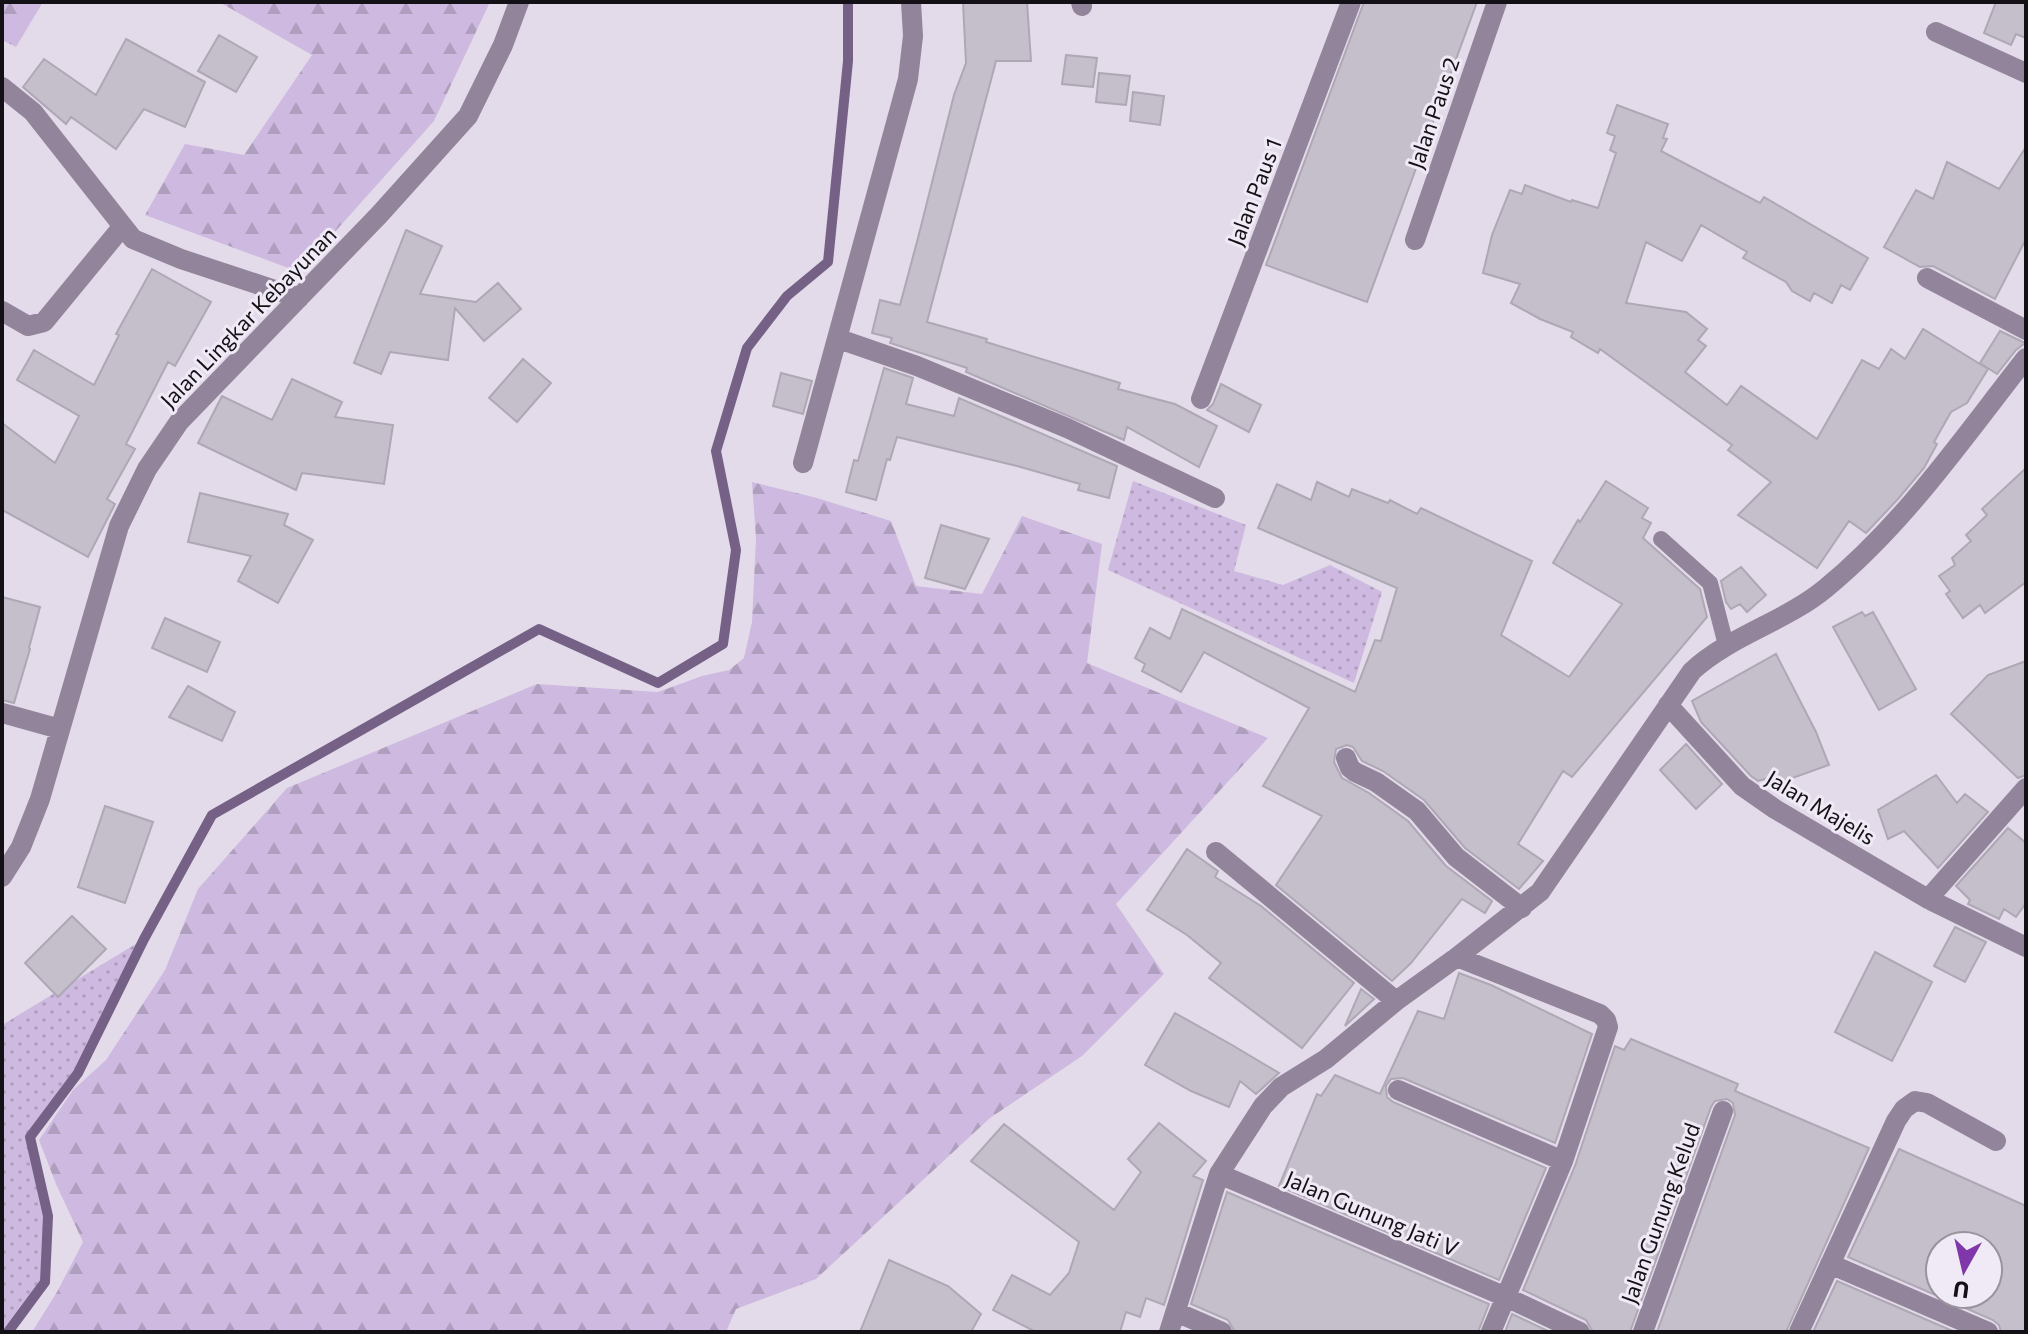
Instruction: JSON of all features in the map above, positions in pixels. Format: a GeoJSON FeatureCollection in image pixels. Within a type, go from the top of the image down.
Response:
{"type":"FeatureCollection","features":[{"type":"Feature","properties":{"kind":"street","name":"Jalan Lingkar Kebayunan"},"geometry":{"type":"LineString","coordinates":[[2,877],[21,847],[40,799],[119,526],[147,469],[179,422],[379,215],[468,116],[503,45],[519,2]]}},
{"type":"Feature","properties":{"kind":"street"},"geometry":{"type":"LineString","coordinates":[[803,463],[908,79],[913,36],[911,2]]}},
{"type":"Feature","properties":{"kind":"street","name":"Jalan Paus 1"},"geometry":{"type":"LineString","coordinates":[[1201,399],[1351,2]]}},
{"type":"Feature","properties":{"kind":"street","name":"Jalan Paus 2"},"geometry":{"type":"LineString","coordinates":[[1415,240],[1497,2]]}},
{"type":"Feature","properties":{"kind":"street"},"geometry":{"type":"LineString","coordinates":[[1936,32],[2026,73]]}},
{"type":"Feature","properties":{"kind":"street"},"geometry":{"type":"LineString","coordinates":[[2,87],[33,112],[133,239],[181,259],[299,298]]}},
{"type":"Feature","properties":{"kind":"street"},"geometry":{"type":"LineString","coordinates":[[2,311],[28,326],[44,322],[122,227]]}},
{"type":"Feature","properties":{"kind":"street"},"geometry":{"type":"LineString","coordinates":[[1927,278],[2026,330]]}},
{"type":"Feature","properties":{"kind":"street"},"geometry":{"type":"LineString","coordinates":[[839,339],[917,366],[1067,428],[1215,498]]}},
{"type":"Feature","properties":{"kind":"street"},"geometry":{"type":"LineString","coordinates":[[1169,1332],[1219,1174],[1263,1106],[1281,1087],[1326,1059],[1396,1001],[1522,908],[1552,878],[1692,671],[1726,645],[1786,615],[1823,590],[1866,553],[1908,507],[2026,358]]}},
{"type":"Feature","properties":{"kind":"street","name":"Jalan Majelis"},"geometry":{"type":"LineString","coordinates":[[1668,705],[1742,786],[1775,809],[1928,899],[2026,947]]}},
{"type":"Feature","properties":{"kind":"street"},"geometry":{"type":"LineString","coordinates":[[2,713],[60,729]]}},
{"type":"Feature","properties":{"kind":"street"},"geometry":{"type":"LineString","coordinates":[[1346,758],[1350,768],[1417,811],[1456,857],[1522,908]]}},
{"type":"Feature","properties":{"kind":"street"},"geometry":{"type":"LineString","coordinates":[[1928,899],[2026,788]]}},
{"type":"Feature","properties":{"kind":"street"},"geometry":{"type":"LineString","coordinates":[[1216,852],[1396,1001]]}},
{"type":"Feature","properties":{"kind":"street"},"geometry":{"type":"LineString","coordinates":[[1457,957],[1600,1014],[1608,1027],[1563,1161],[1491,1332]]}},
{"type":"Feature","properties":{"kind":"street"},"geometry":{"type":"LineString","coordinates":[[1398,1090],[1563,1161]]}},
{"type":"Feature","properties":{"kind":"street"},"geometry":{"type":"LineString","coordinates":[[1799,1332],[1904,1109],[1915,1101],[1927,1103],[1996,1141]]}},
{"type":"Feature","properties":{"kind":"street","name":"Jalan Gunung Kelud"},"geometry":{"type":"LineString","coordinates":[[1643,1332],[1723,1111]]}},
{"type":"Feature","properties":{"kind":"street","name":"Jalan Gunung Jati V"},"geometry":{"type":"LineString","coordinates":[[1219,1174],[1580,1332]]}},
{"type":"Feature","properties":{"kind":"street"},"geometry":{"type":"LineString","coordinates":[[1830,1264],[1988,1332]]}},
{"type":"Feature","properties":{"kind":"street"},"geometry":{"type":"LineString","coordinates":[[1176,1312],[1222,1332]]}},
{"type":"Feature","properties":{"kind":"lane"},"geometry":{"type":"LineString","coordinates":[[1661,539],[1710,583],[1726,645]]}},
{"type":"Feature","properties":{"kind":"green space"},"geometry":{"type":"Polygon","coordinates":[[[2,2],[43,2],[16,47],[2,40],[2,2]]]}},
{"type":"Feature","properties":{"kind":"green space"},"geometry":{"type":"Polygon","coordinates":[[[219,2],[490,2],[434,121],[299,272],[145,215],[185,144],[244,155],[312,55],[219,2]]]}},
{"type":"Feature","properties":{"kind":"green space"},"geometry":{"type":"Polygon","coordinates":[[[1133,481],[1246,525],[1234,571],[1283,585],[1330,565],[1382,592],[1354,683],[1108,570],[1133,481]]]}},
{"type":"Feature","properties":{"kind":"green space"},"geometry":{"type":"Polygon","coordinates":[[[752,482],[891,521],[916,586],[982,594],[1022,516],[1102,544],[1087,663],[1268,738],[1116,904],[1164,974],[1082,1056],[990,1118],[816,1279],[736,1309],[726,1332],[32,1332],[83,1242],[39,1140],[73,1090],[106,1060],[165,970],[198,889],[287,788],[537,684],[658,692],[729,670],[744,658],[752,622],[756,538],[752,482]]]}},
{"type":"Feature","properties":{"kind":"green space"},"geometry":{"type":"Polygon","coordinates":[[[144,939],[78,1073],[30,1136],[48,1216],[45,1282],[8,1332],[2,1332],[2,1025],[144,939]]]}},
{"type":"Feature","properties":{"kind":"building"},"geometry":{"type":"Polygon","coordinates":[[[963,2],[1027,2],[1031,61],[996,61],[927,322],[1120,383],[1118,389],[1175,404],[1217,426],[1199,467],[1127,427],[1124,440],[966,372],[967,368],[890,343],[892,338],[872,333],[880,300],[900,305],[954,95],[966,63],[963,2]]]}},
{"type":"Feature","properties":{"kind":"building"},"geometry":{"type":"Polygon","coordinates":[[[1364,2],[1477,2],[1367,302],[1266,265],[1364,2]]]}},
{"type":"Feature","properties":{"kind":"building"},"geometry":{"type":"Polygon","coordinates":[[[1996,2],[2026,2],[2026,38],[2016,34],[2011,45],[1984,33],[1996,2]]]}},
{"type":"Feature","properties":{"kind":"building"},"geometry":{"type":"Polygon","coordinates":[[[219,35],[257,57],[236,92],[198,71],[219,35]]]}},
{"type":"Feature","properties":{"kind":"building"},"geometry":{"type":"Polygon","coordinates":[[[126,39],[205,82],[185,127],[144,109],[116,149],[71,117],[66,124],[23,87],[44,59],[96,95],[126,39]]]}},
{"type":"Feature","properties":{"kind":"building"},"geometry":{"type":"Polygon","coordinates":[[[1066,55],[1097,58],[1093,87],[1062,84],[1066,55]]]}},
{"type":"Feature","properties":{"kind":"building"},"geometry":{"type":"Polygon","coordinates":[[[1099,73],[1130,76],[1126,105],[1096,102],[1099,73]]]}},
{"type":"Feature","properties":{"kind":"building"},"geometry":{"type":"Polygon","coordinates":[[[1133,92],[1164,96],[1160,125],[1130,121],[1133,92]]]}},
{"type":"Feature","properties":{"kind":"building"},"geometry":{"type":"Polygon","coordinates":[[[1617,105],[1668,124],[1663,138],[1667,139],[1661,151],[1760,203],[1764,197],[1868,258],[1850,290],[1841,285],[1832,303],[1814,293],[1810,301],[1792,291],[1786,282],[1743,258],[1747,252],[1701,225],[1682,261],[1646,242],[1626,303],[1686,312],[1707,329],[1698,340],[1706,346],[1685,372],[1727,405],[1741,386],[1817,439],[1862,360],[1879,369],[1891,349],[1905,359],[1923,329],[1988,369],[1967,403],[1951,412],[1924,468],[1898,499],[1866,533],[1849,521],[1817,568],[1738,515],[1771,482],[1728,450],[1732,445],[1600,349],[1598,353],[1571,337],[1573,332],[1511,303],[1520,284],[1483,273],[1492,235],[1510,190],[1522,194],[1525,185],[1598,208],[1616,153],[1610,150],[1615,136],[1607,133],[1617,105]]]}},
{"type":"Feature","properties":{"kind":"building"},"geometry":{"type":"Polygon","coordinates":[[[2026,147],[2026,239],[1995,299],[1933,266],[1920,267],[1884,247],[1916,190],[1933,199],[1947,162],[1999,189],[2026,147]]]}},
{"type":"Feature","properties":{"kind":"building"},"geometry":{"type":"Polygon","coordinates":[[[406,230],[442,246],[420,294],[476,302],[498,283],[521,309],[484,341],[455,308],[448,360],[390,352],[381,374],[354,363],[406,230]]]}},
{"type":"Feature","properties":{"kind":"building"},"geometry":{"type":"Polygon","coordinates":[[[152,269],[211,302],[175,366],[168,362],[126,444],[135,449],[107,499],[115,504],[88,557],[2,510],[2,423],[55,463],[79,416],[17,380],[34,350],[94,385],[119,335],[116,334],[152,269]]]}},
{"type":"Feature","properties":{"kind":"building"},"geometry":{"type":"Polygon","coordinates":[[[2000,331],[2025,343],[1997,374],[1980,363],[2000,331]]]}},
{"type":"Feature","properties":{"kind":"building"},"geometry":{"type":"Polygon","coordinates":[[[523,359],[551,383],[517,422],[489,398],[523,359]]]}},
{"type":"Feature","properties":{"kind":"building"},"geometry":{"type":"Polygon","coordinates":[[[884,368],[913,378],[906,404],[954,416],[959,398],[1117,466],[1109,498],[1078,490],[1080,484],[897,437],[890,460],[887,459],[876,500],[846,492],[884,368]]]}},
{"type":"Feature","properties":{"kind":"building"},"geometry":{"type":"Polygon","coordinates":[[[781,373],[812,381],[803,414],[773,406],[781,373]]]}},
{"type":"Feature","properties":{"kind":"building"},"geometry":{"type":"Polygon","coordinates":[[[292,379],[342,402],[335,417],[393,425],[384,484],[302,473],[296,490],[198,443],[222,396],[272,420],[292,379]]]}},
{"type":"Feature","properties":{"kind":"building"},"geometry":{"type":"Polygon","coordinates":[[[1221,384],[1261,405],[1249,432],[1207,410],[1213,404],[1221,384]]]}},
{"type":"Feature","properties":{"kind":"building"},"geometry":{"type":"Polygon","coordinates":[[[2026,468],[2026,582],[1985,613],[1980,605],[1963,618],[1946,594],[1950,591],[1939,576],[1955,565],[1952,558],[1971,541],[1966,535],[1987,515],[1982,509],[2026,468]]]}},
{"type":"Feature","properties":{"kind":"building"},"geometry":{"type":"Polygon","coordinates":[[[1606,481],[1648,508],[1642,518],[1651,523],[1643,538],[1700,589],[1707,617],[1572,777],[1563,771],[1518,844],[1543,861],[1519,889],[1465,848],[1424,800],[1383,771],[1362,761],[1353,747],[1347,745],[1336,749],[1334,762],[1342,778],[1408,821],[1446,866],[1492,901],[1485,913],[1462,899],[1411,963],[1392,981],[1276,885],[1322,816],[1263,786],[1309,708],[1204,652],[1181,692],[1142,671],[1145,664],[1135,658],[1150,628],[1170,639],[1182,609],[1355,692],[1375,640],[1381,641],[1397,588],[1258,528],[1277,484],[1311,500],[1317,482],[1349,497],[1352,489],[1388,503],[1390,500],[1417,514],[1421,508],[1532,561],[1501,635],[1569,677],[1622,604],[1553,563],[1606,481]]]}},
{"type":"Feature","properties":{"kind":"building"},"geometry":{"type":"Polygon","coordinates":[[[200,493],[288,514],[284,525],[313,540],[278,603],[238,581],[251,556],[188,542],[200,493]]]}},
{"type":"Feature","properties":{"kind":"building"},"geometry":{"type":"Polygon","coordinates":[[[941,525],[989,539],[965,589],[925,578],[941,525]]]}},
{"type":"Feature","properties":{"kind":"building"},"geometry":{"type":"Polygon","coordinates":[[[1741,567],[1766,595],[1747,612],[1740,604],[1731,609],[1721,581],[1741,567]]]}},
{"type":"Feature","properties":{"kind":"building"},"geometry":{"type":"Polygon","coordinates":[[[2,597],[40,607],[14,703],[2,700],[2,597]]]}},
{"type":"Feature","properties":{"kind":"building"},"geometry":{"type":"Polygon","coordinates":[[[1862,612],[1865,616],[1873,612],[1916,689],[1879,710],[1833,627],[1862,612]]]}},
{"type":"Feature","properties":{"kind":"building"},"geometry":{"type":"Polygon","coordinates":[[[165,618],[220,642],[207,672],[152,648],[165,618]]]}},
{"type":"Feature","properties":{"kind":"building"},"geometry":{"type":"Polygon","coordinates":[[[1776,654],[1816,732],[1829,765],[1767,787],[1765,779],[1758,781],[1751,776],[1701,722],[1692,701],[1776,654]]]}},
{"type":"Feature","properties":{"kind":"building"},"geometry":{"type":"Polygon","coordinates":[[[2026,661],[2026,775],[2018,778],[1951,714],[1988,675],[2026,661]]]}},
{"type":"Feature","properties":{"kind":"building"},"geometry":{"type":"Polygon","coordinates":[[[188,686],[235,712],[222,741],[169,717],[188,686]]]}},
{"type":"Feature","properties":{"kind":"building"},"geometry":{"type":"Polygon","coordinates":[[[1686,744],[1722,784],[1696,809],[1660,770],[1686,744]]]}},
{"type":"Feature","properties":{"kind":"building"},"geometry":{"type":"Polygon","coordinates":[[[1936,775],[1957,803],[1965,794],[1988,812],[1938,868],[1904,831],[1888,839],[1878,810],[1936,775]]]}},
{"type":"Feature","properties":{"kind":"building"},"geometry":{"type":"Polygon","coordinates":[[[105,806],[153,822],[125,903],[78,887],[105,806]]]}},
{"type":"Feature","properties":{"kind":"building"},"geometry":{"type":"Polygon","coordinates":[[[2008,828],[2026,843],[2026,903],[2016,917],[2004,909],[1999,919],[1968,904],[1970,900],[1956,886],[2008,828]]]}},
{"type":"Feature","properties":{"kind":"building"},"geometry":{"type":"Polygon","coordinates":[[[1187,849],[1218,871],[1215,877],[1261,906],[1354,983],[1302,1048],[1209,978],[1221,963],[1187,935],[1147,910],[1187,849]]]}},
{"type":"Feature","properties":{"kind":"building"},"geometry":{"type":"Polygon","coordinates":[[[72,916],[106,949],[58,997],[25,963],[72,916]]]}},
{"type":"Feature","properties":{"kind":"building"},"geometry":{"type":"Polygon","coordinates":[[[1955,927],[1986,942],[1965,982],[1934,966],[1955,927]]]}},
{"type":"Feature","properties":{"kind":"building"},"geometry":{"type":"Polygon","coordinates":[[[1875,952],[1932,982],[1892,1061],[1835,1032],[1875,952]]]}},
{"type":"Feature","properties":{"kind":"building"},"geometry":{"type":"Polygon","coordinates":[[[1459,973],[1491,985],[1592,1034],[1555,1143],[1403,1078],[1391,1079],[1386,1086],[1387,1097],[1393,1102],[1546,1168],[1499,1280],[1279,1186],[1317,1094],[1321,1096],[1335,1075],[1380,1094],[1418,1011],[1444,1019],[1459,973]]]}},
{"type":"Feature","properties":{"kind":"building"},"geometry":{"type":"Polygon","coordinates":[[[1361,989],[1374,999],[1345,1026],[1361,989]]]}},
{"type":"Feature","properties":{"kind":"building"},"geometry":{"type":"Polygon","coordinates":[[[1175,1013],[1279,1073],[1256,1094],[1240,1081],[1229,1107],[1191,1091],[1145,1065],[1175,1013]]]}},
{"type":"Feature","properties":{"kind":"building"},"geometry":{"type":"Polygon","coordinates":[[[1631,1039],[1738,1084],[1735,1091],[1869,1148],[1786,1332],[1657,1332],[1735,1115],[1733,1103],[1727,1099],[1715,1101],[1711,1107],[1630,1332],[1593,1332],[1586,1320],[1523,1290],[1575,1166],[1615,1046],[1624,1050],[1631,1039]]]}},
{"type":"Feature","properties":{"kind":"building"},"geometry":{"type":"Polygon","coordinates":[[[1159,1123],[1206,1161],[1193,1176],[1203,1180],[1164,1305],[1146,1298],[1140,1317],[1126,1312],[1120,1332],[1036,1332],[993,1310],[1012,1275],[1050,1295],[1069,1273],[1079,1242],[971,1161],[1004,1124],[1114,1210],[1141,1172],[1128,1159],[1159,1123]]]}},
{"type":"Feature","properties":{"kind":"building"},"geometry":{"type":"Polygon","coordinates":[[[1899,1149],[2026,1206],[2026,1332],[2001,1332],[1993,1320],[1970,1310],[2004,1310],[2004,1230],[1924,1230],[1924,1290],[1848,1257],[1899,1149]]]}},
{"type":"Feature","properties":{"kind":"building"},"geometry":{"type":"Polygon","coordinates":[[[1227,1192],[1489,1304],[1478,1332],[1235,1332],[1228,1320],[1191,1304],[1227,1192]]]}},
{"type":"Feature","properties":{"kind":"building"},"geometry":{"type":"Polygon","coordinates":[[[889,1260],[948,1286],[981,1314],[971,1332],[860,1332],[889,1260]]]}},
{"type":"Feature","properties":{"kind":"building"},"geometry":{"type":"Polygon","coordinates":[[[1837,1281],[1955,1332],[1813,1332],[1837,1281]]]}},
{"type":"Feature","properties":{"kind":"building"},"geometry":{"type":"Polygon","coordinates":[[[1512,1314],[1550,1332],[1505,1332],[1512,1314]]]}},
{"type":"Feature","properties":{"kind":"waterway"},"geometry":{"type":"LineString","coordinates":[[8,1332],[45,1282],[48,1216],[30,1137],[78,1073],[144,939],[212,815],[539,629],[658,683],[723,644],[736,550],[716,451],[747,348],[787,296],[828,262],[848,61],[848,2]]}}]}
